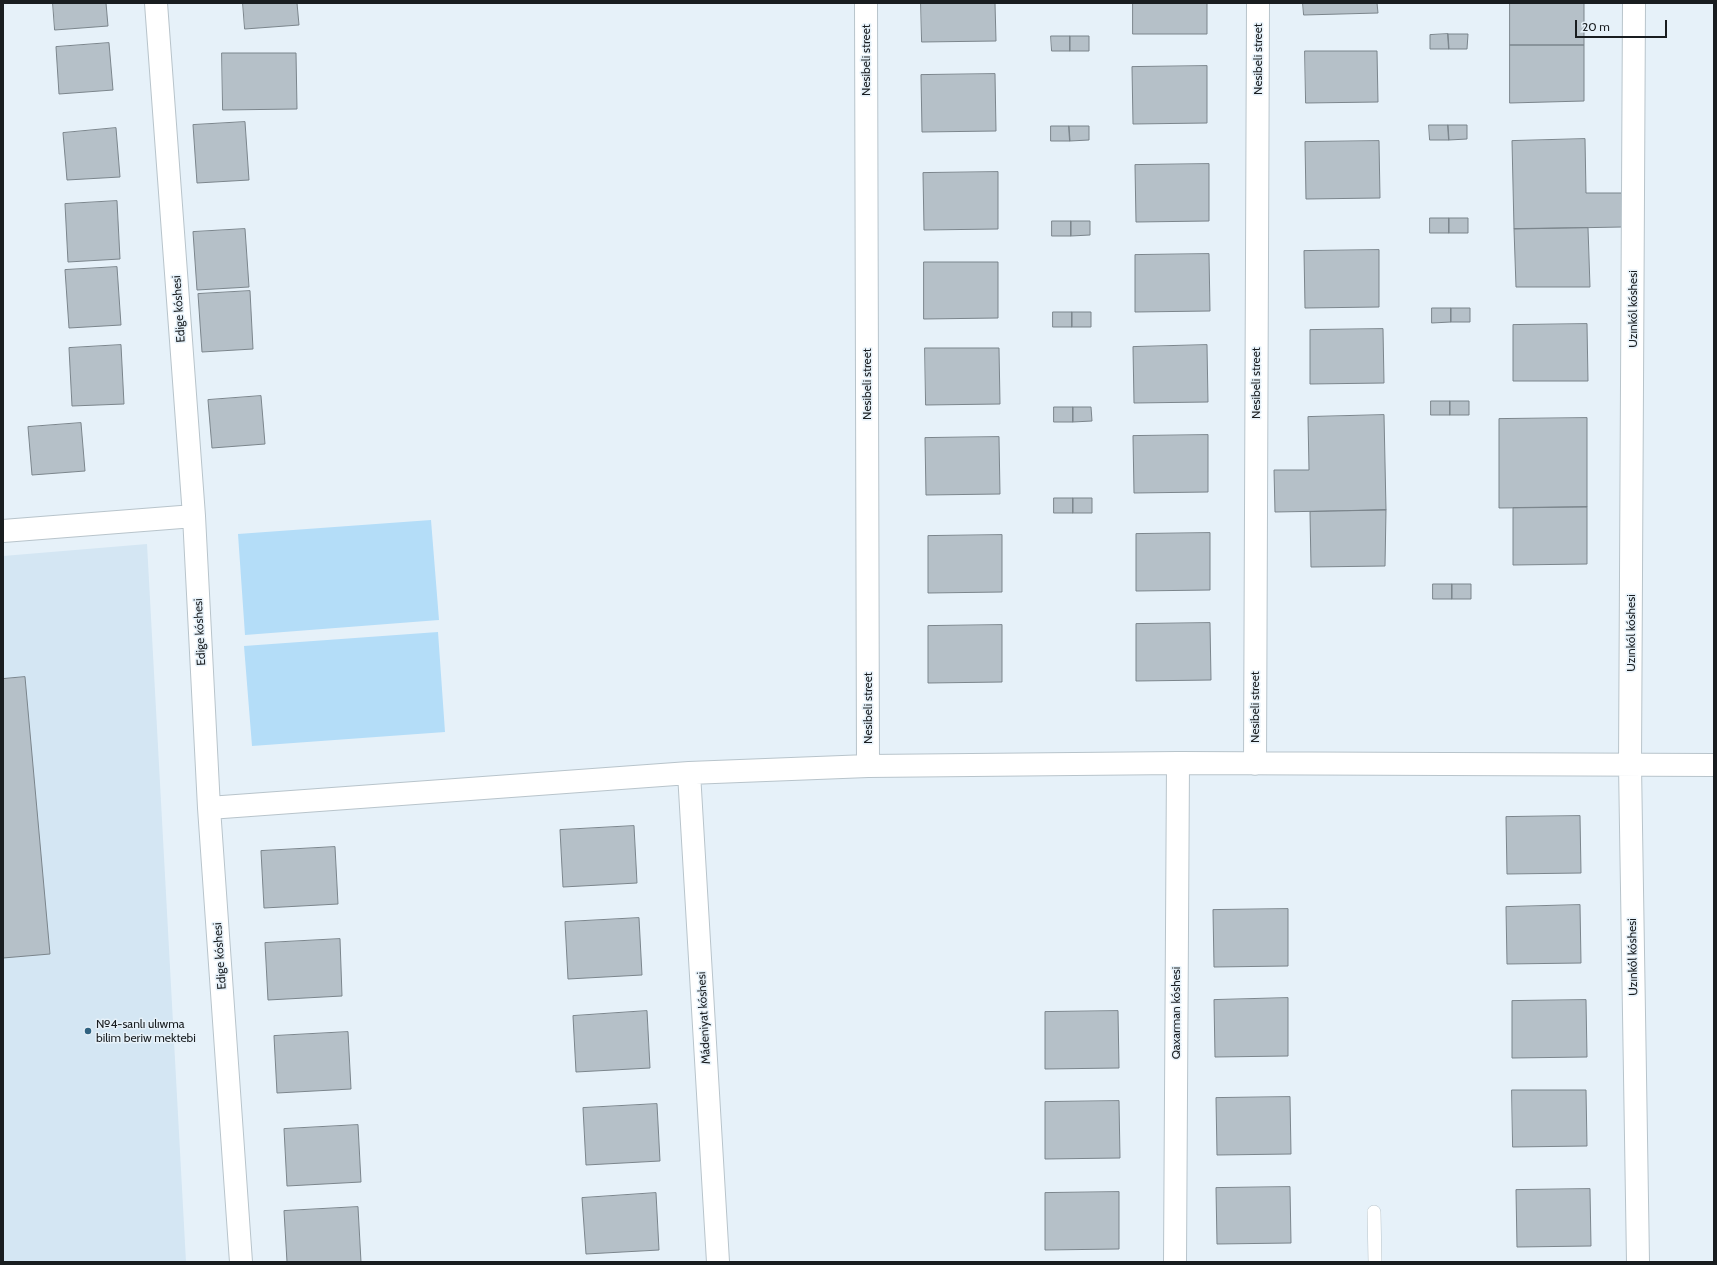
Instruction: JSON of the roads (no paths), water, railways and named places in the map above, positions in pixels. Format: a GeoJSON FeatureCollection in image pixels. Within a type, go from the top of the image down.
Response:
{"type":"FeatureCollection","features":[{"type":"Feature","properties":{"kind":"street","name":"Edige kóshesi"},"geometry":{"type":"LineString","coordinates":[[156,3],[194,516],[209,808],[241,1262]]}},
{"type":"Feature","properties":{"kind":"street","name":"Nesibeli street"},"geometry":{"type":"LineString","coordinates":[[866,3],[868,766]]}},
{"type":"Feature","properties":{"kind":"street","name":"Nesibeli street"},"geometry":{"type":"LineString","coordinates":[[1255,764],[1258,3]]}},
{"type":"Feature","properties":{"kind":"street","name":"Uzınkól kóshesi"},"geometry":{"type":"LineString","coordinates":[[1634,3],[1630,765],[1638,1262]]}},
{"type":"Feature","properties":{"kind":"street"},"geometry":{"type":"LineString","coordinates":[[3,532],[194,516]]}},
{"type":"Feature","properties":{"kind":"street"},"geometry":{"type":"LineString","coordinates":[[209,808],[689,773],[868,766],[1178,763],[1714,765]]}},
{"type":"Feature","properties":{"kind":"street","name":"Qaxarman kóshesi"},"geometry":{"type":"LineString","coordinates":[[1175,1262],[1178,763]]}},
{"type":"Feature","properties":{"kind":"street","name":"Mádeniyat kóshesi"},"geometry":{"type":"LineString","coordinates":[[689,773],[718,1262]]}},
{"type":"Feature","properties":{"kind":"lane"},"geometry":{"type":"LineString","coordinates":[[1374,1212],[1375,1262]]}},
{"type":"Feature","properties":{"kind":"place","name":"№4-sanlı ulıwma bilim beriw mektebi"},"geometry":{"type":"Point","coordinates":[88,1031]}}]}
